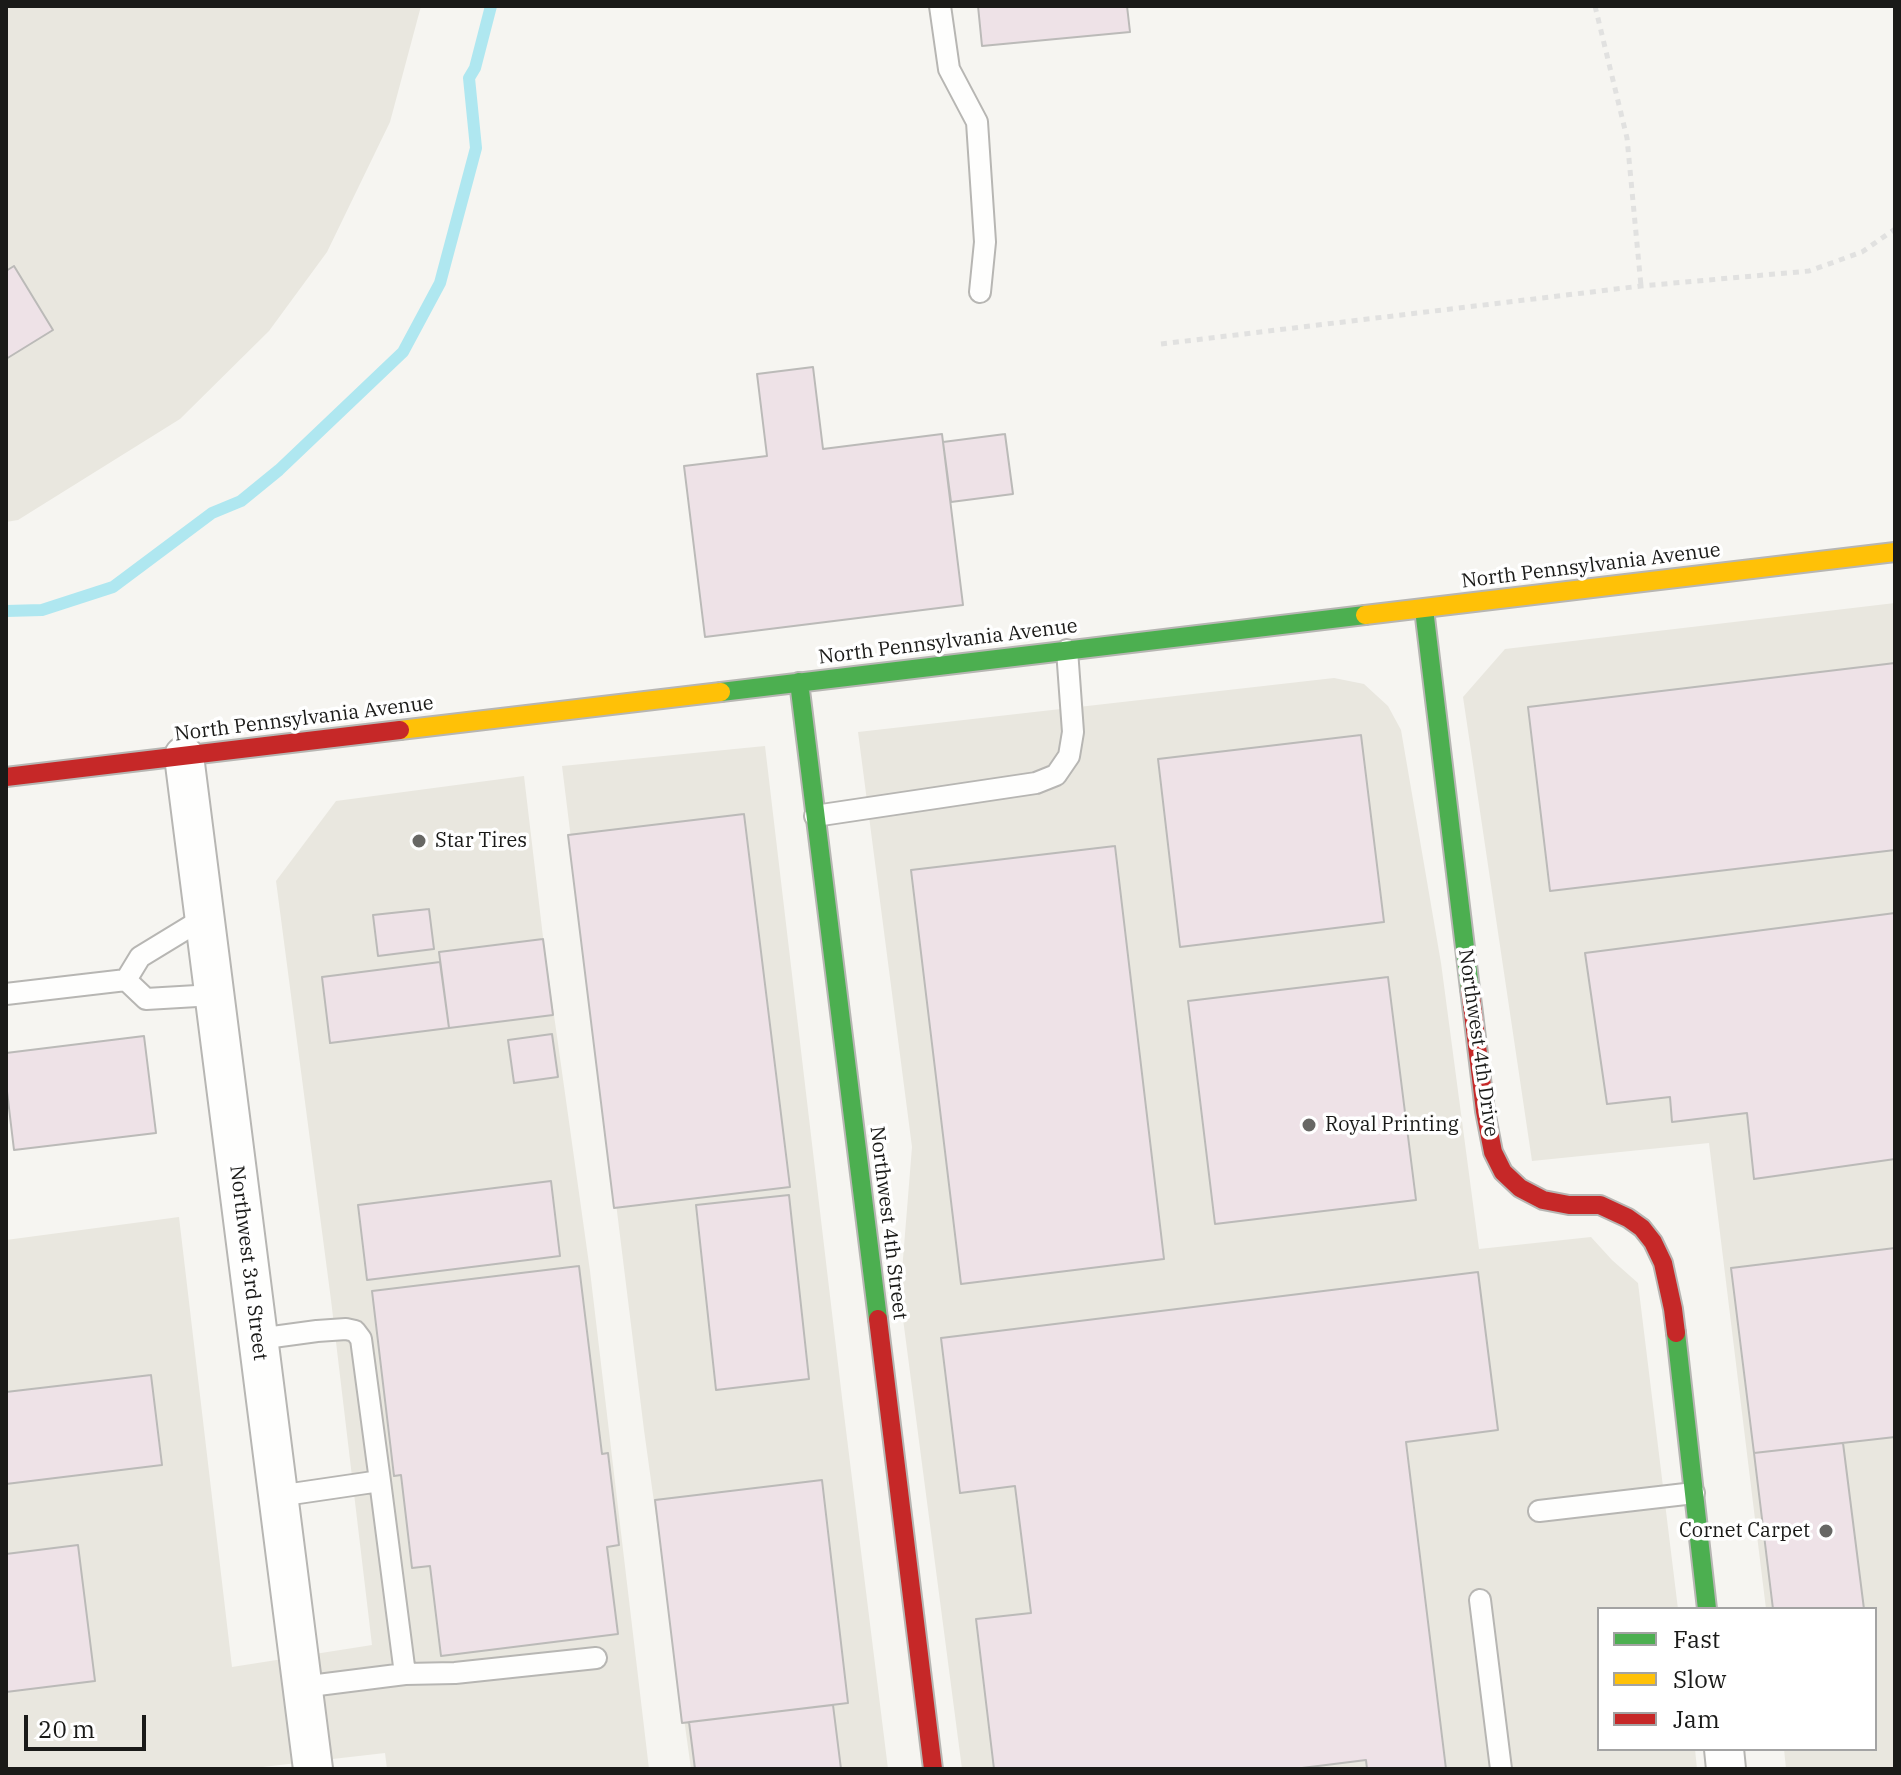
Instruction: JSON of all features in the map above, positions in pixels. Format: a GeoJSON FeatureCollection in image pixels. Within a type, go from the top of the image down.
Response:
{"type":"FeatureCollection","features":[{"type":"Feature","properties":{"kind":"street","name":"North Pennsylvania Avenue"},"geometry":{"type":"LineString","coordinates":[[6,777],[1895,552]]}},
{"type":"Feature","properties":{"kind":"street","name":"Northwest 4th Drive"},"geometry":{"type":"LineString","coordinates":[[1424,609],[1485,1111],[1493,1152],[1503,1172],[1520,1188],[1543,1200],[1569,1205],[1600,1205],[1628,1218],[1642,1228],[1653,1242],[1663,1263],[1673,1309],[1707,1607]]}},
{"type":"Feature","properties":{"kind":"street","name":"Northwest 4th Street"},"geometry":{"type":"LineString","coordinates":[[799,682],[933,1769]]}},
{"type":"Feature","properties":{"kind":"street","name":"Northwest 3rd Street"},"geometry":{"type":"LineString","coordinates":[[184,756],[313,1769]]}},
{"type":"Feature","properties":{"kind":"lane"},"geometry":{"type":"LineString","coordinates":[[940,6],[949,69],[977,122],[985,242],[980,292]]}},
{"type":"Feature","properties":{"kind":"lane"},"geometry":{"type":"LineString","coordinates":[[815,816],[1036,783],[1056,775],[1069,756],[1073,732],[1067,650]]}},
{"type":"Feature","properties":{"kind":"lane"},"geometry":{"type":"LineString","coordinates":[[126,980],[140,957],[204,918]]}},
{"type":"Feature","properties":{"kind":"lane"},"geometry":{"type":"LineString","coordinates":[[6,994],[126,980]]}},
{"type":"Feature","properties":{"kind":"lane"},"geometry":{"type":"LineString","coordinates":[[126,980],[146,999],[214,995]]}},
{"type":"Feature","properties":{"kind":"lane"},"geometry":{"type":"LineString","coordinates":[[258,1339],[346,1329],[355,1331],[361,1339],[405,1674]]}},
{"type":"Feature","properties":{"kind":"lane"},"geometry":{"type":"LineString","coordinates":[[278,1496],[380,1481]]}},
{"type":"Feature","properties":{"kind":"lane"},"geometry":{"type":"LineString","coordinates":[[1539,1511],[1694,1493]]}},
{"type":"Feature","properties":{"kind":"lane"},"geometry":{"type":"LineString","coordinates":[[1480,1600],[1501,1769]]}},
{"type":"Feature","properties":{"kind":"lane"},"geometry":{"type":"LineString","coordinates":[[302,1687],[405,1674],[455,1673],[596,1658]]}},
{"type":"Feature","properties":{"kind":"path"},"geometry":{"type":"LineString","coordinates":[[1595,6],[1627,138],[1641,286]]}},
{"type":"Feature","properties":{"kind":"path"},"geometry":{"type":"LineString","coordinates":[[1161,344],[1641,286],[1809,271],[1862,252],[1895,229]]}},
{"type":"Feature","properties":{"kind":"shaded area"},"geometry":{"type":"Polygon","coordinates":[[[6,6],[421,6],[390,122],[327,252],[269,331],[180,419],[18,520],[6,522],[6,6]]]}},
{"type":"Feature","properties":{"kind":"shaded area"},"geometry":{"type":"Polygon","coordinates":[[[1895,603],[1895,1769],[1786,1769],[1784,1751],[1877,1751],[1877,1607],[1766,1607],[1709,1143],[1532,1161],[1463,697],[1505,649],[1895,603]]]}},
{"type":"Feature","properties":{"kind":"shaded area"},"geometry":{"type":"Polygon","coordinates":[[[1334,678],[1364,684],[1388,706],[1401,730],[1441,963],[1479,1249],[1591,1237],[1638,1283],[1678,1607],[1597,1607],[1597,1751],[1695,1751],[1697,1769],[962,1769],[900,1296],[912,1147],[858,732],[1334,678]]]}},
{"type":"Feature","properties":{"kind":"shaded area"},"geometry":{"type":"Polygon","coordinates":[[[765,746],[888,1769],[691,1769],[644,1430],[562,766],[765,746]]]}},
{"type":"Feature","properties":{"kind":"shaded area"},"geometry":{"type":"Polygon","coordinates":[[[524,776],[543,937],[590,1271],[649,1769],[387,1769],[385,1753],[245,1769],[6,1769],[6,1240],[179,1217],[232,1667],[372,1645],[276,881],[336,801],[524,776]]]}},
{"type":"Feature","properties":{"kind":"building"},"geometry":{"type":"Polygon","coordinates":[[[978,6],[1127,6],[1130,32],[982,46],[978,6]]]}},
{"type":"Feature","properties":{"kind":"building"},"geometry":{"type":"Polygon","coordinates":[[[14,266],[53,330],[6,359],[6,271],[14,266]]]}},
{"type":"Feature","properties":{"kind":"building"},"geometry":{"type":"Polygon","coordinates":[[[813,367],[823,449],[942,434],[963,605],[705,637],[684,466],[767,456],[757,374],[813,367]]]}},
{"type":"Feature","properties":{"kind":"building"},"geometry":{"type":"Polygon","coordinates":[[[1005,434],[1013,494],[951,502],[943,442],[1005,434]]]}},
{"type":"Feature","properties":{"kind":"building"},"geometry":{"type":"Polygon","coordinates":[[[1895,663],[1895,850],[1550,891],[1528,707],[1895,663]]]}},
{"type":"Feature","properties":{"kind":"building"},"geometry":{"type":"Polygon","coordinates":[[[1361,735],[1384,922],[1180,947],[1158,759],[1361,735]]]}},
{"type":"Feature","properties":{"kind":"building"},"geometry":{"type":"Polygon","coordinates":[[[744,814],[790,1187],[614,1208],[568,835],[744,814]]]}},
{"type":"Feature","properties":{"kind":"building"},"geometry":{"type":"Polygon","coordinates":[[[1115,846],[1164,1259],[961,1284],[911,870],[1115,846]]]}},
{"type":"Feature","properties":{"kind":"building"},"geometry":{"type":"Polygon","coordinates":[[[429,909],[434,949],[378,956],[373,915],[429,909]]]}},
{"type":"Feature","properties":{"kind":"building"},"geometry":{"type":"Polygon","coordinates":[[[1895,913],[1895,1159],[1754,1179],[1747,1113],[1672,1122],[1670,1097],[1607,1104],[1585,953],[1895,913]]]}},
{"type":"Feature","properties":{"kind":"building"},"geometry":{"type":"Polygon","coordinates":[[[543,939],[553,1015],[449,1028],[439,952],[543,939]]]}},
{"type":"Feature","properties":{"kind":"building"},"geometry":{"type":"Polygon","coordinates":[[[440,962],[449,1028],[330,1043],[322,977],[440,962]]]}},
{"type":"Feature","properties":{"kind":"building"},"geometry":{"type":"Polygon","coordinates":[[[1388,977],[1416,1200],[1215,1224],[1188,1001],[1388,977]]]}},
{"type":"Feature","properties":{"kind":"building"},"geometry":{"type":"Polygon","coordinates":[[[552,1034],[558,1077],[514,1083],[508,1040],[552,1034]]]}},
{"type":"Feature","properties":{"kind":"building"},"geometry":{"type":"Polygon","coordinates":[[[144,1036],[156,1133],[14,1150],[6,1083],[6,1053],[144,1036]]]}},
{"type":"Feature","properties":{"kind":"building"},"geometry":{"type":"Polygon","coordinates":[[[551,1181],[560,1256],[367,1280],[358,1205],[551,1181]]]}},
{"type":"Feature","properties":{"kind":"building"},"geometry":{"type":"Polygon","coordinates":[[[789,1195],[809,1379],[716,1390],[696,1205],[789,1195]]]}},
{"type":"Feature","properties":{"kind":"building"},"geometry":{"type":"Polygon","coordinates":[[[1895,1248],[1895,1437],[1754,1453],[1731,1268],[1895,1248]]]}},
{"type":"Feature","properties":{"kind":"building"},"geometry":{"type":"Polygon","coordinates":[[[579,1266],[602,1454],[608,1453],[619,1545],[607,1547],[618,1634],[441,1656],[430,1566],[412,1568],[401,1475],[394,1476],[372,1291],[579,1266]]]}},
{"type":"Feature","properties":{"kind":"building"},"geometry":{"type":"Polygon","coordinates":[[[1478,1272],[1498,1430],[1406,1442],[1446,1769],[1367,1769],[1366,1760],[1294,1769],[994,1769],[976,1619],[1031,1613],[1015,1486],[960,1493],[941,1338],[1478,1272]]]}},
{"type":"Feature","properties":{"kind":"building"},"geometry":{"type":"Polygon","coordinates":[[[151,1375],[162,1465],[6,1484],[6,1392],[151,1375]]]}},
{"type":"Feature","properties":{"kind":"building"},"geometry":{"type":"Polygon","coordinates":[[[1843,1443],[1864,1607],[1773,1607],[1754,1453],[1843,1443]]]}},
{"type":"Feature","properties":{"kind":"building"},"geometry":{"type":"Polygon","coordinates":[[[822,1480],[848,1703],[682,1723],[655,1500],[822,1480]]]}},
{"type":"Feature","properties":{"kind":"building"},"geometry":{"type":"Polygon","coordinates":[[[78,1545],[95,1681],[6,1692],[6,1554],[78,1545]]]}},
{"type":"Feature","properties":{"kind":"building"},"geometry":{"type":"Polygon","coordinates":[[[833,1705],[841,1769],[695,1769],[689,1722],[833,1705]]]}},
{"type":"Feature","properties":{"kind":"waterway"},"geometry":{"type":"LineString","coordinates":[[6,611],[42,610],[113,587],[212,513],[241,501],[279,470],[403,352],[440,283],[476,148],[469,78],[475,68],[491,6]]}},
{"type":"Feature","properties":{"kind":"traffic: fast"},"geometry":{"type":"LineString","coordinates":[[1424,609],[1470,989]]}},
{"type":"Feature","properties":{"kind":"traffic: fast"},"geometry":{"type":"LineString","coordinates":[[721,692],[1365,615]]}},
{"type":"Feature","properties":{"kind":"traffic: fast"},"geometry":{"type":"LineString","coordinates":[[799,682],[878,1319]]}},
{"type":"Feature","properties":{"kind":"traffic: fast"},"geometry":{"type":"LineString","coordinates":[[1676,1333],[1707,1607]]}},
{"type":"Feature","properties":{"kind":"traffic: slow"},"geometry":{"type":"LineString","coordinates":[[1365,615],[1895,552]]}},
{"type":"Feature","properties":{"kind":"traffic: slow"},"geometry":{"type":"LineString","coordinates":[[400,730],[721,692]]}},
{"type":"Feature","properties":{"kind":"traffic: jam"},"geometry":{"type":"LineString","coordinates":[[6,777],[400,730]]}},
{"type":"Feature","properties":{"kind":"traffic: jam"},"geometry":{"type":"LineString","coordinates":[[1470,989],[1485,1111],[1493,1152],[1503,1172],[1520,1188],[1543,1200],[1569,1205],[1600,1205],[1642,1228],[1663,1263],[1676,1333]]}},
{"type":"Feature","properties":{"kind":"traffic: jam"},"geometry":{"type":"LineString","coordinates":[[878,1319],[933,1769]]}},
{"type":"Feature","properties":{"kind":"place","name":"Star Tires"},"geometry":{"type":"Point","coordinates":[419,841]}},
{"type":"Feature","properties":{"kind":"place","name":"Royal Printing"},"geometry":{"type":"Point","coordinates":[1309,1125]}},
{"type":"Feature","properties":{"kind":"place","name":"Cornet Carpet"},"geometry":{"type":"Point","coordinates":[1826,1531]}}]}
